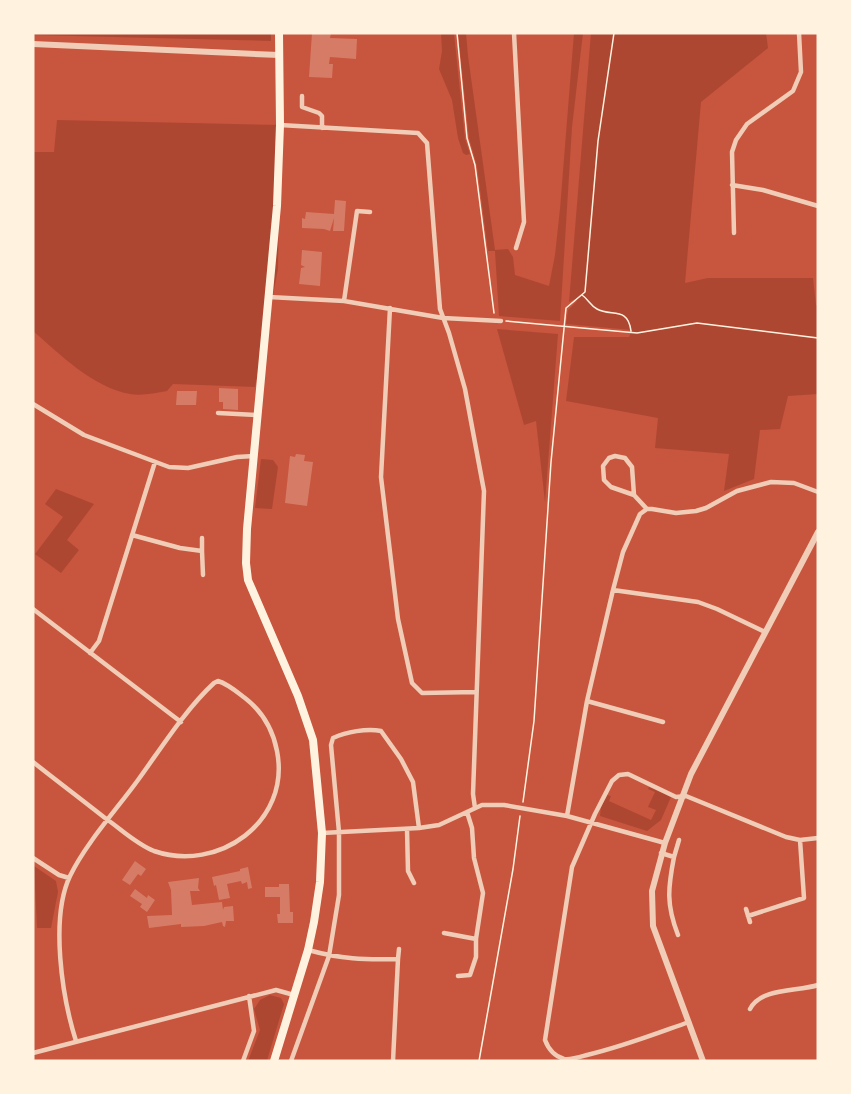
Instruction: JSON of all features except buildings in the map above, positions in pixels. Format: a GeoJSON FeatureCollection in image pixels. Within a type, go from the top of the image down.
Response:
{"type":"FeatureCollection","features":[{"type":"Feature","properties":{"kind":"highway"},"geometry":{"type":"LineString","coordinates":[[274,1061],[308,950],[318,903],[322,833],[315,754],[310,729],[246,571],[247,529],[278,206],[279,33]]}},
{"type":"Feature","properties":{"kind":"street"},"geometry":{"type":"LineString","coordinates":[[514,33],[524,222],[516,248]]}},
{"type":"Feature","properties":{"kind":"street"},"geometry":{"type":"LineString","coordinates":[[734,233],[732,152],[741,131],[747,124],[793,92],[801,72],[799,33]]}},
{"type":"Feature","properties":{"kind":"street"},"geometry":{"type":"LineString","coordinates":[[33,44],[279,55]]}},
{"type":"Feature","properties":{"kind":"street"},"geometry":{"type":"LineString","coordinates":[[302,96],[302,107],[322,116],[322,128]]}},
{"type":"Feature","properties":{"kind":"street"},"geometry":{"type":"LineString","coordinates":[[280,125],[418,133],[427,143],[440,309],[465,390],[484,491],[473,794],[475,808]]}},
{"type":"Feature","properties":{"kind":"street"},"geometry":{"type":"LineString","coordinates":[[732,185],[763,190],[818,206]]}},
{"type":"Feature","properties":{"kind":"street"},"geometry":{"type":"LineString","coordinates":[[344,301],[357,211],[370,212]]}},
{"type":"Feature","properties":{"kind":"street"},"geometry":{"type":"LineString","coordinates":[[269,297],[344,301],[443,318],[501,321]]}},
{"type":"Feature","properties":{"kind":"street"},"geometry":{"type":"LineString","coordinates":[[390,308],[381,477],[398,619],[412,683],[422,693],[476,692]]}},
{"type":"Feature","properties":{"kind":"street"},"geometry":{"type":"LineString","coordinates":[[33,404],[84,435],[169,467],[183,469],[254,456]]}},
{"type":"Feature","properties":{"kind":"street"},"geometry":{"type":"LineString","coordinates":[[218,413],[258,415]]}},
{"type":"Feature","properties":{"kind":"street"},"geometry":{"type":"LineString","coordinates":[[634,495],[630,462],[620,456],[609,458],[603,466],[604,480],[611,487],[634,495],[647,509],[676,513],[696,511],[737,491],[771,482],[794,483],[818,492]]}},
{"type":"Feature","properties":{"kind":"street"},"geometry":{"type":"LineString","coordinates":[[90,653],[99,641],[155,462]]}},
{"type":"Feature","properties":{"kind":"street"},"geometry":{"type":"LineString","coordinates":[[567,816],[587,701],[613,590],[623,552],[635,522],[647,509]]}},
{"type":"Feature","properties":{"kind":"street"},"geometry":{"type":"LineString","coordinates":[[704,1061],[653,926],[652,891],[661,853],[681,797],[702,751],[818,532]]}},
{"type":"Feature","properties":{"kind":"street"},"geometry":{"type":"LineString","coordinates":[[132,535],[180,548],[202,551]]}},
{"type":"Feature","properties":{"kind":"street"},"geometry":{"type":"LineString","coordinates":[[202,538],[203,575]]}},
{"type":"Feature","properties":{"kind":"street"},"geometry":{"type":"LineString","coordinates":[[613,590],[698,602],[765,632]]}},
{"type":"Feature","properties":{"kind":"street"},"geometry":{"type":"LineString","coordinates":[[33,609],[181,722]]}},
{"type":"Feature","properties":{"kind":"street"},"geometry":{"type":"LineString","coordinates":[[33,762],[109,820],[146,847],[183,857],[219,851],[241,839],[258,824],[270,806],[278,784],[278,757],[274,736],[266,720],[254,705],[229,686],[218,681],[210,687],[181,722],[109,820],[81,857],[69,879],[60,911],[59,940],[69,1013],[76,1041]]}},
{"type":"Feature","properties":{"kind":"street"},"geometry":{"type":"LineString","coordinates":[[587,701],[663,722]]}},
{"type":"Feature","properties":{"kind":"street"},"geometry":{"type":"LineString","coordinates":[[291,1061],[329,956],[339,895],[339,832],[331,745],[333,738],[373,729],[381,731],[401,759],[413,782],[419,828]]}},
{"type":"Feature","properties":{"kind":"street"},"geometry":{"type":"LineString","coordinates":[[689,1022],[614,1049],[573,1059],[564,1059],[556,1055],[545,1040],[572,867],[591,821],[612,781],[619,774],[629,775],[676,796],[686,796],[767,830],[800,840],[818,837]]}},
{"type":"Feature","properties":{"kind":"street"},"geometry":{"type":"LineString","coordinates":[[322,833],[439,825],[488,804],[537,810],[591,821],[665,843]]}},
{"type":"Feature","properties":{"kind":"street"},"geometry":{"type":"LineString","coordinates":[[458,976],[470,975],[476,957],[476,939],[483,893],[474,858],[472,828],[467,812]]}},
{"type":"Feature","properties":{"kind":"street"},"geometry":{"type":"LineString","coordinates":[[406,829],[408,871],[414,883]]}},
{"type":"Feature","properties":{"kind":"street"},"geometry":{"type":"LineString","coordinates":[[678,934],[668,889],[680,840]]}},
{"type":"Feature","properties":{"kind":"street"},"geometry":{"type":"LineString","coordinates":[[748,916],[804,898],[800,840]]}},
{"type":"Feature","properties":{"kind":"street"},"geometry":{"type":"LineString","coordinates":[[661,853],[674,857]]}},
{"type":"Feature","properties":{"kind":"street"},"geometry":{"type":"LineString","coordinates":[[33,858],[69,879]]}},
{"type":"Feature","properties":{"kind":"street"},"geometry":{"type":"LineString","coordinates":[[746,909],[750,922]]}},
{"type":"Feature","properties":{"kind":"street"},"geometry":{"type":"LineString","coordinates":[[668,929],[675,927]]}},
{"type":"Feature","properties":{"kind":"street"},"geometry":{"type":"LineString","coordinates":[[444,933],[476,939]]}},
{"type":"Feature","properties":{"kind":"street"},"geometry":{"type":"LineString","coordinates":[[393,1061],[399,949]]}},
{"type":"Feature","properties":{"kind":"street"},"geometry":{"type":"LineString","coordinates":[[308,950],[358,960],[398,959]]}},
{"type":"Feature","properties":{"kind":"street"},"geometry":{"type":"LineString","coordinates":[[750,1009],[759,998],[818,985]]}},
{"type":"Feature","properties":{"kind":"street"},"geometry":{"type":"LineString","coordinates":[[33,1053],[249,996],[276,990],[294,995]]}},
{"type":"Feature","properties":{"kind":"street"},"geometry":{"type":"LineString","coordinates":[[243,1061],[254,1031],[249,996]]}},
{"type":"Feature","properties":{"kind":"path"},"geometry":{"type":"LineString","coordinates":[[456,33],[467,138],[475,165],[495,320]]}},
{"type":"Feature","properties":{"kind":"path"},"geometry":{"type":"LineString","coordinates":[[479,1061],[513,869],[532,741],[549,485],[566,308],[585,292],[598,141],[614,33]]}},
{"type":"Feature","properties":{"kind":"path"},"geometry":{"type":"LineString","coordinates":[[582,295],[597,309],[624,316],[630,324],[631,332]]}},
{"type":"Feature","properties":{"kind":"path"},"geometry":{"type":"LineString","coordinates":[[501,321],[637,333],[696,323],[818,338]]}},
{"type":"Feature","properties":{"kind":"shaded area"},"geometry":{"type":"Polygon","coordinates":[[[33,33],[271,33],[271,41],[33,35],[33,33]]]}},
{"type":"Feature","properties":{"kind":"shaded area"},"geometry":{"type":"Polygon","coordinates":[[[441,33],[454,33],[465,139],[470,154],[466,155],[463,153],[458,138],[452,100],[439,69],[442,51],[441,33]]]}},
{"type":"Feature","properties":{"kind":"shaded area"},"geometry":{"type":"Polygon","coordinates":[[[458,33],[466,33],[495,250],[508,249],[513,257],[515,275],[549,286],[560,209],[574,33],[583,33],[572,127],[560,321],[499,316],[495,251],[488,251],[477,166],[469,138],[458,33]]]}},
{"type":"Feature","properties":{"kind":"shaded area"},"geometry":{"type":"Polygon","coordinates":[[[591,33],[766,33],[768,48],[701,102],[685,283],[708,278],[813,278],[818,306],[818,394],[788,396],[780,429],[760,430],[754,479],[724,491],[729,454],[655,448],[658,418],[566,401],[574,337],[629,337],[632,330],[566,324],[568,310],[577,301],[575,299],[569,302],[591,33]]]}},
{"type":"Feature","properties":{"kind":"shaded area"},"geometry":{"type":"Polygon","coordinates":[[[57,120],[280,125],[278,269],[255,387],[173,384],[167,391],[130,394],[103,385],[90,377],[66,360],[33,331],[33,152],[54,152],[57,120]]]}},
{"type":"Feature","properties":{"kind":"shaded area"},"geometry":{"type":"Polygon","coordinates":[[[497,329],[558,334],[545,502],[536,421],[524,425],[497,329]]]}},
{"type":"Feature","properties":{"kind":"shaded area"},"geometry":{"type":"Polygon","coordinates":[[[261,459],[273,460],[278,467],[272,509],[255,508],[261,459]]]}},
{"type":"Feature","properties":{"kind":"shaded area"},"geometry":{"type":"Polygon","coordinates":[[[56,489],[94,504],[67,540],[79,550],[61,573],[35,554],[63,517],[45,504],[56,489]]]}},
{"type":"Feature","properties":{"kind":"shaded area"},"geometry":{"type":"Polygon","coordinates":[[[649,787],[671,797],[661,820],[647,831],[600,816],[601,807],[607,795],[611,796],[609,801],[651,820],[656,810],[648,807],[655,792],[648,789],[649,787]]]}},
{"type":"Feature","properties":{"kind":"shaded area"},"geometry":{"type":"Polygon","coordinates":[[[34,866],[56,881],[58,892],[51,928],[37,928],[34,866]]]}},
{"type":"Feature","properties":{"kind":"shaded area"},"geometry":{"type":"Polygon","coordinates":[[[270,995],[281,998],[284,1004],[267,1061],[248,1061],[260,1030],[254,1009],[260,1000],[270,995]]]}}]}
